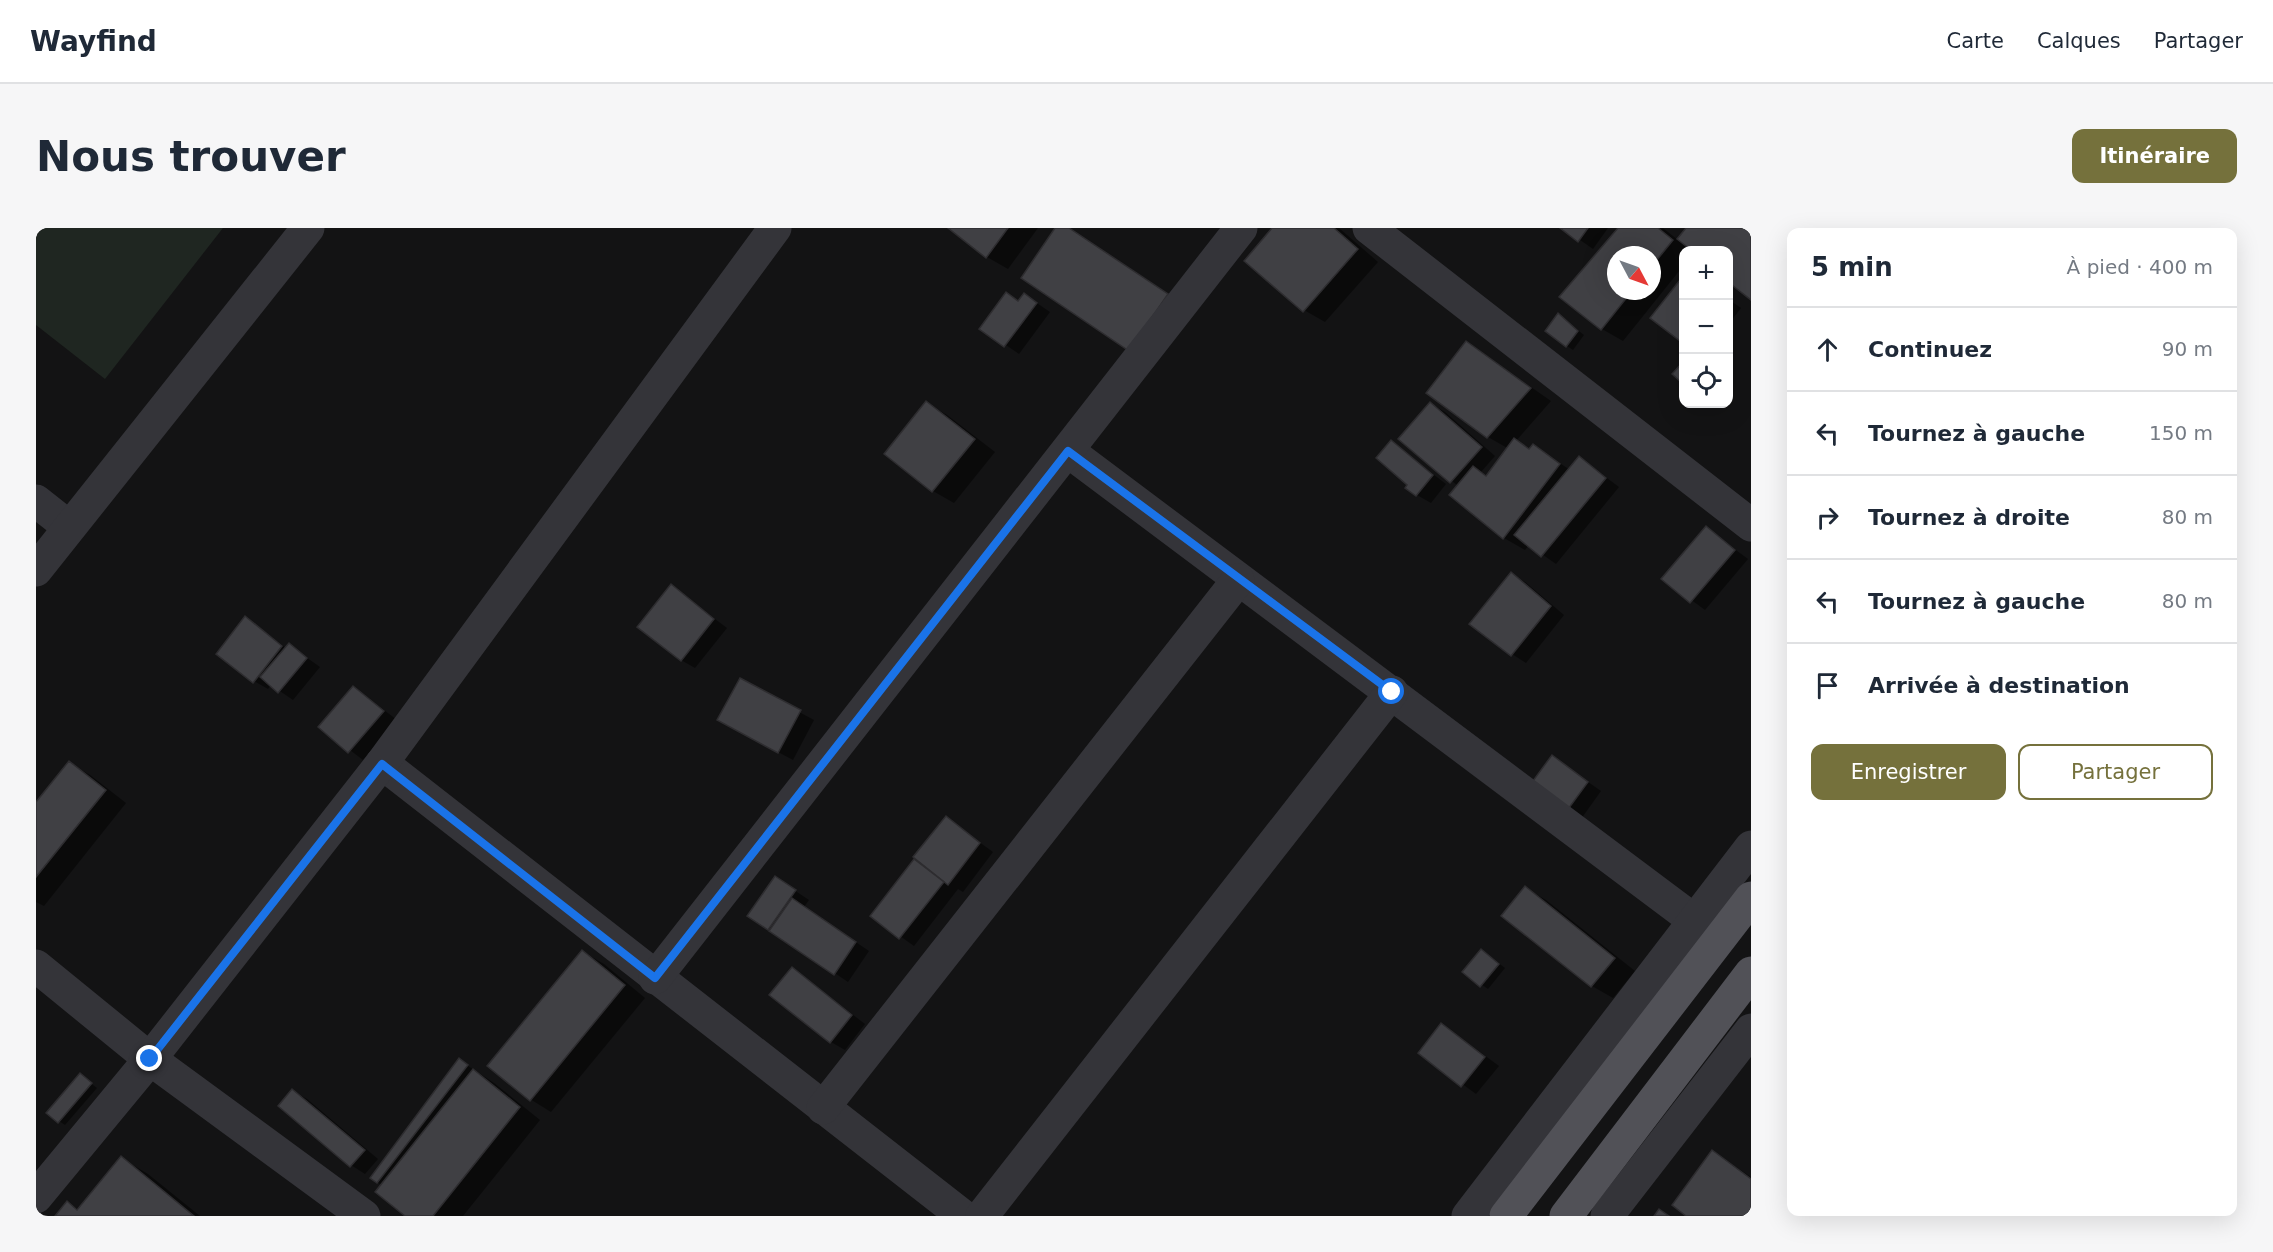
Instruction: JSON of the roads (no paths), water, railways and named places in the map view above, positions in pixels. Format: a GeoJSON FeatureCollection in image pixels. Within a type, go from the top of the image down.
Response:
{"type":"FeatureCollection","features":[{"type":"Feature","properties":{"kind":"main road"},"geometry":{"type":"LineString","coordinates":[[1506,1216],[1751,898]]}},
{"type":"Feature","properties":{"kind":"main road"},"geometry":{"type":"LineString","coordinates":[[1566,1216],[1751,973]]}},
{"type":"Feature","properties":{"kind":"street"},"geometry":{"type":"LineString","coordinates":[[36,570],[308,228]]}},
{"type":"Feature","properties":{"kind":"street"},"geometry":{"type":"LineString","coordinates":[[36,1197],[150,1059],[382,764],[775,228]]}},
{"type":"Feature","properties":{"kind":"street"},"geometry":{"type":"LineString","coordinates":[[655,978],[1241,228]]}},
{"type":"Feature","properties":{"kind":"street"},"geometry":{"type":"LineString","coordinates":[[1369,228],[1751,525]]}},
{"type":"Feature","properties":{"kind":"street"},"geometry":{"type":"LineString","coordinates":[[1068,451],[1695,921]]}},
{"type":"Feature","properties":{"kind":"street"},"geometry":{"type":"LineString","coordinates":[[36,501],[69,527]]}},
{"type":"Feature","properties":{"kind":"street"},"geometry":{"type":"LineString","coordinates":[[823,1108],[1238,580]]}},
{"type":"Feature","properties":{"kind":"street"},"geometry":{"type":"LineString","coordinates":[[982,1216],[1392,692]]}},
{"type":"Feature","properties":{"kind":"street"},"geometry":{"type":"LineString","coordinates":[[382,764],[963,1216]]}},
{"type":"Feature","properties":{"kind":"street"},"geometry":{"type":"LineString","coordinates":[[1468,1216],[1751,847]]}},
{"type":"Feature","properties":{"kind":"street"},"geometry":{"type":"LineString","coordinates":[[36,966],[150,1059],[364,1216]]}},
{"type":"Feature","properties":{"kind":"street"},"geometry":{"type":"LineString","coordinates":[[1606,1216],[1751,1030]]}}]}
